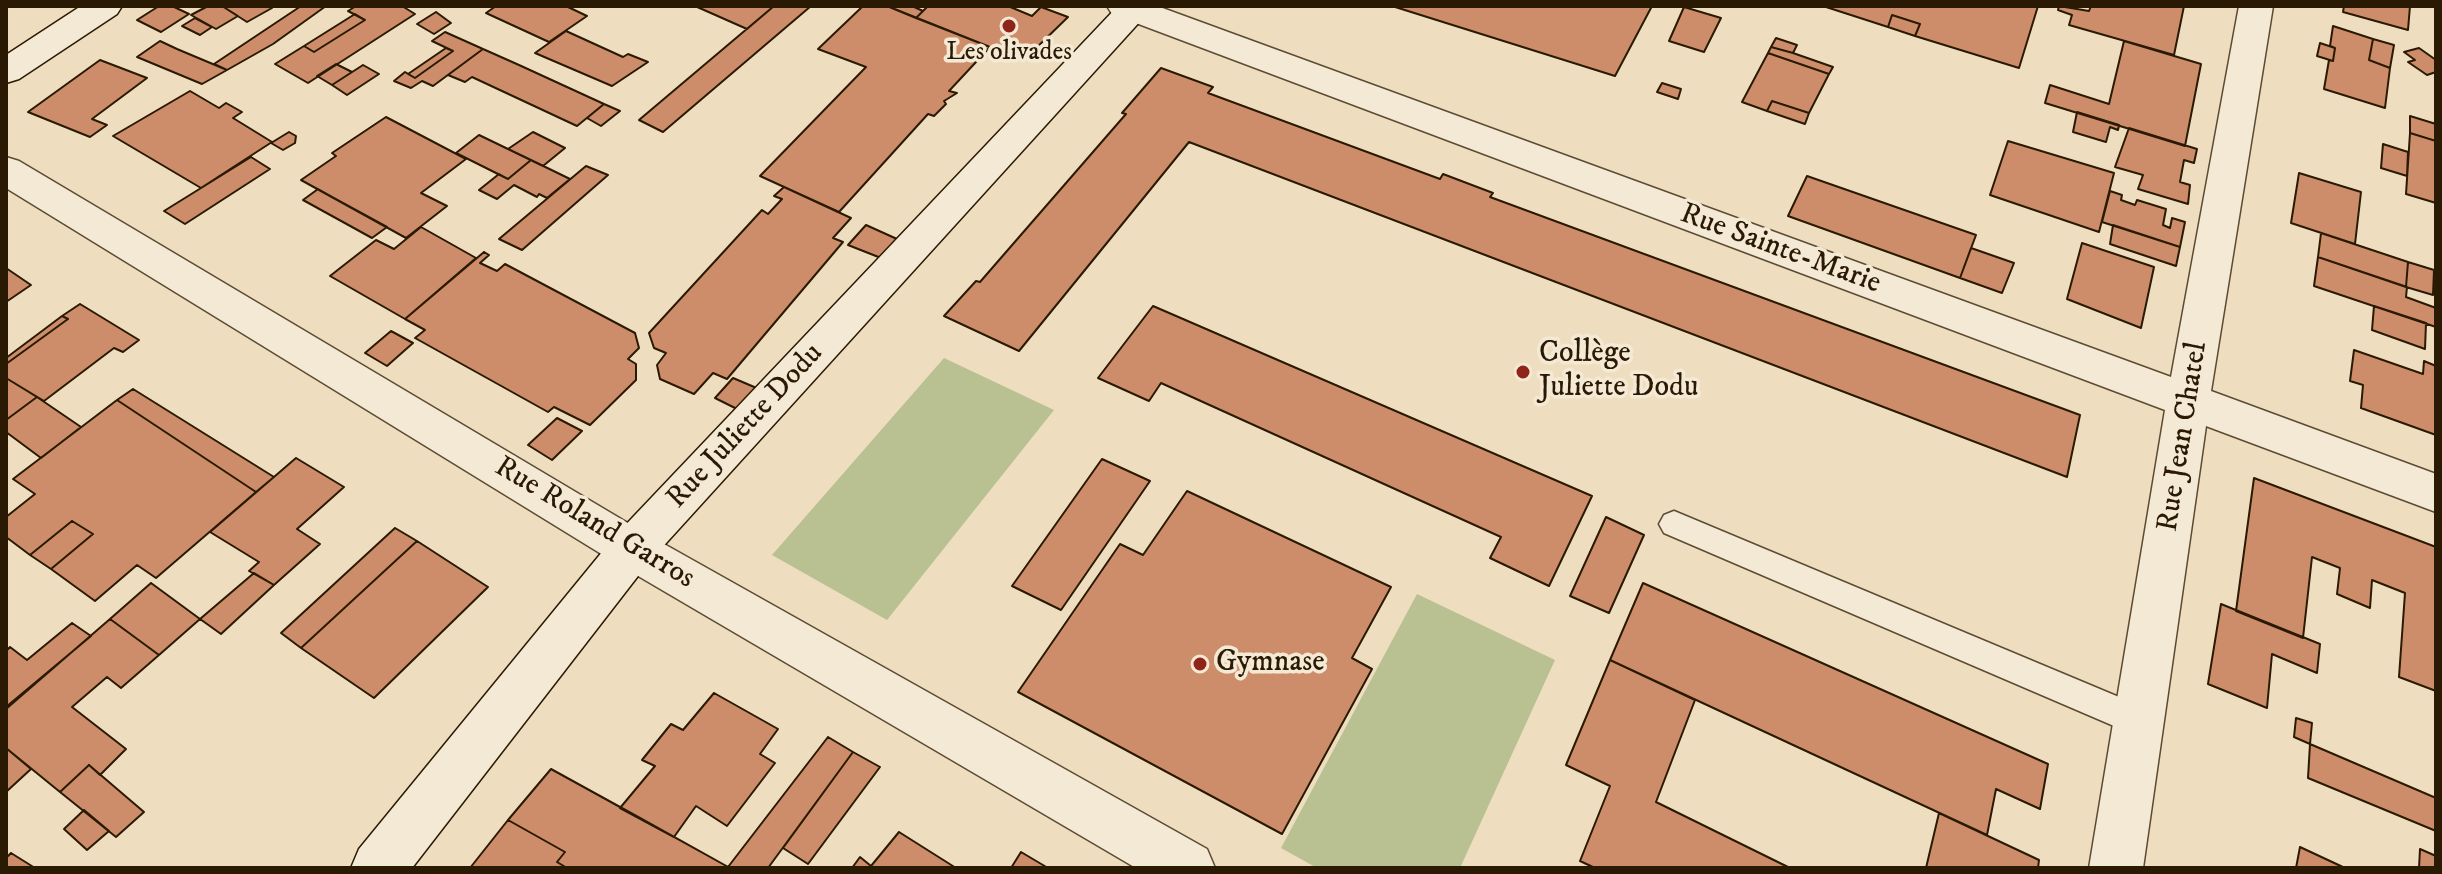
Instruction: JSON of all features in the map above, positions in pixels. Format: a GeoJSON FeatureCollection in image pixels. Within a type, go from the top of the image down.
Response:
{"type":"FeatureCollection","features":[{"type":"Feature","properties":{"kind":"street"},"geometry":{"type":"LineString","coordinates":[[6,71],[105,6]]}},
{"type":"Feature","properties":{"kind":"street","name":"Rue Jean Chatel"},"geometry":{"type":"LineString","coordinates":[[2116,868],[2188,402],[2256,6]]}},
{"type":"Feature","properties":{"kind":"street","name":"Rue Sainte-Marie"},"geometry":{"type":"LineString","coordinates":[[1131,7],[2436,493]]}},
{"type":"Feature","properties":{"kind":"street","name":"Rue Juliette Dodu"},"geometry":{"type":"LineString","coordinates":[[378,868],[632,549],[1131,7]]}},
{"type":"Feature","properties":{"kind":"street","name":"Rue Roland Garros"},"geometry":{"type":"LineString","coordinates":[[6,170],[632,549],[1188,868]]}},
{"type":"Feature","properties":{"kind":"lane"},"geometry":{"type":"LineString","coordinates":[[1674,524],[2139,721]]}},
{"type":"Feature","properties":{"kind":"green space"},"geometry":{"type":"Polygon","coordinates":[[[944,358],[1054,410],[887,620],[772,555],[944,358]]]}},
{"type":"Feature","properties":{"kind":"green space"},"geometry":{"type":"Polygon","coordinates":[[[1417,594],[1555,660],[1460,868],[1317,868],[1281,848],[1417,594]]]}},
{"type":"Feature","properties":{"kind":"building"},"geometry":{"type":"Polygon","coordinates":[[[159,6],[172,6],[189,14],[161,32],[137,20],[159,6]]]}},
{"type":"Feature","properties":{"kind":"building"},"geometry":{"type":"Polygon","coordinates":[[[208,6],[222,6],[238,16],[216,29],[191,15],[208,6]]]}},
{"type":"Feature","properties":{"kind":"building"},"geometry":{"type":"Polygon","coordinates":[[[222,6],[269,6],[272,8],[247,22],[222,6]]]}},
{"type":"Feature","properties":{"kind":"building"},"geometry":{"type":"Polygon","coordinates":[[[301,6],[326,6],[273,44],[227,70],[214,64],[301,6]]]}},
{"type":"Feature","properties":{"kind":"building"},"geometry":{"type":"Polygon","coordinates":[[[356,6],[402,6],[415,14],[308,83],[275,64],[304,46],[314,52],[365,20],[348,11],[356,6]]]}},
{"type":"Feature","properties":{"kind":"building"},"geometry":{"type":"Polygon","coordinates":[[[496,6],[566,6],[587,16],[549,42],[486,13],[496,6]]]}},
{"type":"Feature","properties":{"kind":"building"},"geometry":{"type":"Polygon","coordinates":[[[695,6],[774,6],[747,29],[695,6]]]}},
{"type":"Feature","properties":{"kind":"building"},"geometry":{"type":"Polygon","coordinates":[[[774,6],[811,6],[663,132],[639,120],[774,6]]]}},
{"type":"Feature","properties":{"kind":"building"},"geometry":{"type":"Polygon","coordinates":[[[863,6],[887,6],[990,47],[949,91],[957,93],[944,101],[946,104],[934,116],[928,114],[839,212],[760,176],[866,67],[818,49],[863,6]]]}},
{"type":"Feature","properties":{"kind":"building"},"geometry":{"type":"Polygon","coordinates":[[[887,6],[912,6],[923,11],[916,18],[887,6]]]}},
{"type":"Feature","properties":{"kind":"building"},"geometry":{"type":"Polygon","coordinates":[[[928,6],[1008,6],[1032,16],[1041,7],[1068,17],[1027,57],[999,46],[995,49],[916,18],[928,6]]]}},
{"type":"Feature","properties":{"kind":"building"},"geometry":{"type":"Polygon","coordinates":[[[1392,6],[1652,6],[1615,76],[1392,6]]]}},
{"type":"Feature","properties":{"kind":"building"},"geometry":{"type":"Polygon","coordinates":[[[1823,6],[2038,6],[2019,68],[1915,36],[1920,24],[1892,15],[1888,27],[1823,6]]]}},
{"type":"Feature","properties":{"kind":"building"},"geometry":{"type":"Polygon","coordinates":[[[2059,6],[2089,11],[2091,6],[2184,6],[2174,55],[2069,25],[2072,15],[2058,10],[2059,6]]]}},
{"type":"Feature","properties":{"kind":"building"},"geometry":{"type":"Polygon","coordinates":[[[2344,6],[2410,6],[2408,30],[2343,12],[2344,6]]]}},
{"type":"Feature","properties":{"kind":"building"},"geometry":{"type":"Polygon","coordinates":[[[1684,7],[1721,18],[1704,52],[1669,41],[1684,7]]]}},
{"type":"Feature","properties":{"kind":"building"},"geometry":{"type":"Polygon","coordinates":[[[436,12],[451,23],[434,34],[417,24],[436,12]]]}},
{"type":"Feature","properties":{"kind":"building"},"geometry":{"type":"Polygon","coordinates":[[[355,14],[365,20],[314,52],[304,46],[355,14]]]}},
{"type":"Feature","properties":{"kind":"building"},"geometry":{"type":"Polygon","coordinates":[[[1892,15],[1920,24],[1915,36],[1888,27],[1892,15]]]}},
{"type":"Feature","properties":{"kind":"building"},"geometry":{"type":"Polygon","coordinates":[[[195,18],[212,27],[200,35],[182,26],[195,18]]]}},
{"type":"Feature","properties":{"kind":"building"},"geometry":{"type":"Polygon","coordinates":[[[2333,26],[2373,39],[2369,60],[2390,68],[2385,108],[2324,89],[2329,60],[2333,61],[2335,48],[2330,46],[2333,26]]]}},
{"type":"Feature","properties":{"kind":"building"},"geometry":{"type":"Polygon","coordinates":[[[566,31],[623,57],[628,54],[648,62],[612,86],[535,53],[566,31]]]}},
{"type":"Feature","properties":{"kind":"building"},"geometry":{"type":"Polygon","coordinates":[[[445,32],[483,49],[433,86],[422,81],[411,88],[394,81],[405,72],[415,78],[453,51],[432,41],[445,32]]]}},
{"type":"Feature","properties":{"kind":"building"},"geometry":{"type":"Polygon","coordinates":[[[1776,38],[1797,45],[1793,53],[1771,47],[1776,38]]]}},
{"type":"Feature","properties":{"kind":"building"},"geometry":{"type":"Polygon","coordinates":[[[2373,39],[2394,45],[2390,68],[2369,60],[2373,39]]]}},
{"type":"Feature","properties":{"kind":"building"},"geometry":{"type":"Polygon","coordinates":[[[160,41],[227,70],[202,84],[137,57],[160,41]]]}},
{"type":"Feature","properties":{"kind":"building"},"geometry":{"type":"Polygon","coordinates":[[[2124,41],[2201,64],[2185,146],[2045,103],[2050,85],[2109,104],[2124,41]]]}},
{"type":"Feature","properties":{"kind":"building"},"geometry":{"type":"Polygon","coordinates":[[[2320,43],[2335,48],[2333,61],[2317,56],[2320,43]]]}},
{"type":"Feature","properties":{"kind":"building"},"geometry":{"type":"Polygon","coordinates":[[[1771,47],[1833,67],[1829,74],[1768,53],[1771,47]]]}},
{"type":"Feature","properties":{"kind":"building"},"geometry":{"type":"Polygon","coordinates":[[[446,48],[453,51],[415,78],[408,74],[446,48]]]}},
{"type":"Feature","properties":{"kind":"building"},"geometry":{"type":"Polygon","coordinates":[[[2419,48],[2436,60],[2436,72],[2427,75],[2408,62],[2415,60],[2404,52],[2419,48]]]}},
{"type":"Feature","properties":{"kind":"building"},"geometry":{"type":"Polygon","coordinates":[[[483,49],[604,104],[577,126],[472,77],[465,82],[448,75],[483,49]]]}},
{"type":"Feature","properties":{"kind":"building"},"geometry":{"type":"Polygon","coordinates":[[[1768,53],[1829,74],[1809,113],[1772,101],[1767,111],[1742,102],[1768,53]]]}},
{"type":"Feature","properties":{"kind":"building"},"geometry":{"type":"Polygon","coordinates":[[[100,60],[147,78],[92,119],[107,125],[90,137],[28,112],[100,60]]]}},
{"type":"Feature","properties":{"kind":"building"},"geometry":{"type":"Polygon","coordinates":[[[336,64],[352,72],[332,85],[317,76],[336,64]]]}},
{"type":"Feature","properties":{"kind":"building"},"geometry":{"type":"Polygon","coordinates":[[[363,65],[379,74],[347,95],[332,85],[363,65]]]}},
{"type":"Feature","properties":{"kind":"building"},"geometry":{"type":"Polygon","coordinates":[[[1161,68],[1213,87],[1208,93],[1440,179],[1443,174],[1493,193],[1490,197],[2080,415],[2067,477],[1189,142],[1019,351],[944,316],[976,281],[980,282],[1126,114],[1122,113],[1161,68]]]}},
{"type":"Feature","properties":{"kind":"building"},"geometry":{"type":"Polygon","coordinates":[[[1662,83],[1681,89],[1678,99],[1657,92],[1662,83]]]}},
{"type":"Feature","properties":{"kind":"building"},"geometry":{"type":"Polygon","coordinates":[[[190,91],[219,108],[226,103],[242,112],[233,118],[272,142],[201,188],[113,136],[190,91]]]}},
{"type":"Feature","properties":{"kind":"building"},"geometry":{"type":"Polygon","coordinates":[[[1772,101],[1809,113],[1805,124],[1767,111],[1772,101]]]}},
{"type":"Feature","properties":{"kind":"building"},"geometry":{"type":"Polygon","coordinates":[[[604,104],[620,111],[601,126],[587,118],[604,104]]]}},
{"type":"Feature","properties":{"kind":"building"},"geometry":{"type":"Polygon","coordinates":[[[2077,112],[2119,125],[2118,130],[2110,127],[2106,142],[2073,132],[2077,112]]]}},
{"type":"Feature","properties":{"kind":"building"},"geometry":{"type":"Polygon","coordinates":[[[2410,116],[2436,124],[2436,141],[2410,133],[2410,116]]]}},
{"type":"Feature","properties":{"kind":"building"},"geometry":{"type":"Polygon","coordinates":[[[386,117],[466,159],[421,193],[447,206],[406,238],[301,180],[336,156],[332,153],[386,117]]]}},
{"type":"Feature","properties":{"kind":"building"},"geometry":{"type":"Polygon","coordinates":[[[2129,128],[2197,149],[2194,163],[2184,160],[2180,182],[2190,185],[2188,204],[2138,189],[2143,175],[2115,167],[2129,128]]]}},
{"type":"Feature","properties":{"kind":"building"},"geometry":{"type":"Polygon","coordinates":[[[289,132],[296,136],[295,143],[283,150],[271,143],[289,132]]]}},
{"type":"Feature","properties":{"kind":"building"},"geometry":{"type":"Polygon","coordinates":[[[533,132],[565,148],[543,166],[508,149],[533,132]]]}},
{"type":"Feature","properties":{"kind":"building"},"geometry":{"type":"Polygon","coordinates":[[[2410,133],[2436,141],[2436,203],[2406,194],[2410,133]]]}},
{"type":"Feature","properties":{"kind":"building"},"geometry":{"type":"Polygon","coordinates":[[[479,135],[531,160],[508,179],[456,153],[479,135]]]}},
{"type":"Feature","properties":{"kind":"building"},"geometry":{"type":"Polygon","coordinates":[[[2008,141],[2114,173],[2099,232],[1990,195],[2008,141]]]}},
{"type":"Feature","properties":{"kind":"building"},"geometry":{"type":"Polygon","coordinates":[[[2383,144],[2408,152],[2407,176],[2381,168],[2383,144]]]}},
{"type":"Feature","properties":{"kind":"building"},"geometry":{"type":"Polygon","coordinates":[[[251,157],[270,169],[185,224],[164,211],[251,157]]]}},
{"type":"Feature","properties":{"kind":"building"},"geometry":{"type":"Polygon","coordinates":[[[531,160],[570,179],[547,198],[539,194],[537,197],[514,185],[497,199],[479,190],[499,174],[508,179],[531,160]]]}},
{"type":"Feature","properties":{"kind":"building"},"geometry":{"type":"Polygon","coordinates":[[[586,166],[608,175],[522,250],[499,239],[586,166]]]}},
{"type":"Feature","properties":{"kind":"building"},"geometry":{"type":"Polygon","coordinates":[[[2299,173],[2361,192],[2355,244],[2291,223],[2299,173]]]}},
{"type":"Feature","properties":{"kind":"building"},"geometry":{"type":"Polygon","coordinates":[[[1807,176],[1976,235],[1960,278],[1788,216],[1807,176]]]}},
{"type":"Feature","properties":{"kind":"building"},"geometry":{"type":"Polygon","coordinates":[[[784,187],[851,218],[833,238],[843,242],[727,379],[713,373],[694,394],[660,379],[657,365],[666,353],[654,348],[649,333],[762,210],[768,214],[782,199],[774,196],[784,187]]]}},
{"type":"Feature","properties":{"kind":"building"},"geometry":{"type":"Polygon","coordinates":[[[318,189],[387,227],[372,238],[303,200],[318,189]]]}},
{"type":"Feature","properties":{"kind":"building"},"geometry":{"type":"Polygon","coordinates":[[[2110,191],[2122,195],[2121,200],[2135,205],[2137,200],[2166,209],[2163,225],[2170,228],[2172,218],[2185,222],[2180,247],[2102,222],[2110,191]]]}},
{"type":"Feature","properties":{"kind":"building"},"geometry":{"type":"Polygon","coordinates":[[[866,225],[897,239],[881,258],[848,245],[866,225]]]}},
{"type":"Feature","properties":{"kind":"building"},"geometry":{"type":"Polygon","coordinates":[[[2113,225],[2180,247],[2176,266],[2110,244],[2113,225]]]}},
{"type":"Feature","properties":{"kind":"building"},"geometry":{"type":"Polygon","coordinates":[[[421,227],[476,258],[405,319],[330,276],[376,240],[394,249],[421,227]]]}},
{"type":"Feature","properties":{"kind":"building"},"geometry":{"type":"Polygon","coordinates":[[[2321,233],[2408,262],[2406,287],[2318,257],[2321,233]]]}},
{"type":"Feature","properties":{"kind":"building"},"geometry":{"type":"Polygon","coordinates":[[[2082,243],[2154,267],[2141,328],[2067,299],[2082,243]]]}},
{"type":"Feature","properties":{"kind":"building"},"geometry":{"type":"Polygon","coordinates":[[[1971,248],[2014,263],[2002,293],[1960,278],[1971,248]]]}},
{"type":"Feature","properties":{"kind":"building"},"geometry":{"type":"Polygon","coordinates":[[[484,252],[489,255],[480,263],[497,271],[505,264],[635,333],[639,348],[628,359],[636,364],[636,380],[590,425],[554,407],[548,412],[415,338],[425,330],[405,319],[484,252]]]}},
{"type":"Feature","properties":{"kind":"building"},"geometry":{"type":"Polygon","coordinates":[[[2318,257],[2407,287],[2406,297],[2436,308],[2436,327],[2314,286],[2318,257]]]}},
{"type":"Feature","properties":{"kind":"building"},"geometry":{"type":"Polygon","coordinates":[[[2408,262],[2434,270],[2433,295],[2406,287],[2408,262]]]}},
{"type":"Feature","properties":{"kind":"building"},"geometry":{"type":"Polygon","coordinates":[[[6,268],[31,285],[6,302],[6,268]]]}},
{"type":"Feature","properties":{"kind":"building"},"geometry":{"type":"Polygon","coordinates":[[[80,304],[139,340],[123,352],[114,348],[44,401],[6,378],[6,364],[68,319],[62,316],[80,304]]]}},
{"type":"Feature","properties":{"kind":"building"},"geometry":{"type":"Polygon","coordinates":[[[1153,306],[1592,496],[1549,586],[1490,558],[1501,537],[1161,383],[1149,401],[1098,378],[1153,306]]]}},
{"type":"Feature","properties":{"kind":"building"},"geometry":{"type":"Polygon","coordinates":[[[2374,306],[2426,323],[2425,349],[2372,330],[2374,306]]]}},
{"type":"Feature","properties":{"kind":"building"},"geometry":{"type":"Polygon","coordinates":[[[62,316],[68,319],[6,364],[6,358],[62,316]]]}},
{"type":"Feature","properties":{"kind":"building"},"geometry":{"type":"Polygon","coordinates":[[[391,331],[413,343],[387,366],[365,353],[391,331]]]}},
{"type":"Feature","properties":{"kind":"building"},"geometry":{"type":"Polygon","coordinates":[[[2354,350],[2423,374],[2424,361],[2436,366],[2436,435],[2361,408],[2363,385],[2350,381],[2354,350]]]}},
{"type":"Feature","properties":{"kind":"building"},"geometry":{"type":"Polygon","coordinates":[[[6,378],[37,397],[6,420],[6,378]]]}},
{"type":"Feature","properties":{"kind":"building"},"geometry":{"type":"Polygon","coordinates":[[[733,378],[766,392],[747,414],[715,398],[733,378]]]}},
{"type":"Feature","properties":{"kind":"building"},"geometry":{"type":"Polygon","coordinates":[[[133,389],[274,477],[256,492],[117,400],[133,389]]]}},
{"type":"Feature","properties":{"kind":"building"},"geometry":{"type":"Polygon","coordinates":[[[37,397],[81,427],[41,458],[6,432],[6,420],[37,397]]]}},
{"type":"Feature","properties":{"kind":"building"},"geometry":{"type":"Polygon","coordinates":[[[117,400],[256,492],[156,578],[137,565],[95,601],[51,569],[93,534],[72,521],[30,555],[6,537],[6,517],[35,494],[13,479],[117,400]]]}},
{"type":"Feature","properties":{"kind":"building"},"geometry":{"type":"Polygon","coordinates":[[[557,418],[582,431],[552,460],[528,445],[557,418]]]}},
{"type":"Feature","properties":{"kind":"building"},"geometry":{"type":"Polygon","coordinates":[[[296,458],[344,487],[297,529],[320,544],[274,585],[249,571],[259,562],[210,532],[296,458]]]}},
{"type":"Feature","properties":{"kind":"building"},"geometry":{"type":"Polygon","coordinates":[[[1102,459],[1150,481],[1061,610],[1012,586],[1102,459]]]}},
{"type":"Feature","properties":{"kind":"building"},"geometry":{"type":"Polygon","coordinates":[[[2254,478],[2436,547],[2436,691],[2399,677],[2405,593],[2372,580],[2370,608],[2337,594],[2340,568],[2312,557],[2303,638],[2236,611],[2254,478]]]}},
{"type":"Feature","properties":{"kind":"building","name":"Gymnase"},"geometry":{"type":"Polygon","coordinates":[[[1187,491],[1391,587],[1352,658],[1372,669],[1282,834],[1018,692],[1120,544],[1143,555],[1187,491]]]}},
{"type":"Feature","properties":{"kind":"building"},"geometry":{"type":"Polygon","coordinates":[[[1606,517],[1644,535],[1609,613],[1570,596],[1606,517]]]}},
{"type":"Feature","properties":{"kind":"building"},"geometry":{"type":"Polygon","coordinates":[[[72,521],[93,534],[51,569],[30,555],[72,521]]]}},
{"type":"Feature","properties":{"kind":"building"},"geometry":{"type":"Polygon","coordinates":[[[395,528],[417,541],[301,648],[281,633],[395,528]]]}},
{"type":"Feature","properties":{"kind":"building"},"geometry":{"type":"Polygon","coordinates":[[[417,541],[488,587],[374,698],[301,648],[417,541]]]}},
{"type":"Feature","properties":{"kind":"building"},"geometry":{"type":"Polygon","coordinates":[[[254,573],[274,585],[221,634],[200,619],[254,573]]]}},
{"type":"Feature","properties":{"kind":"building"},"geometry":{"type":"Polygon","coordinates":[[[151,583],[200,619],[159,655],[110,619],[151,583]]]}},
{"type":"Feature","properties":{"kind":"building"},"geometry":{"type":"Polygon","coordinates":[[[1643,583],[2048,764],[2040,809],[1996,789],[1987,835],[1610,660],[1643,583]]]}},
{"type":"Feature","properties":{"kind":"building"},"geometry":{"type":"Polygon","coordinates":[[[2221,604],[2320,644],[2317,673],[2272,654],[2267,708],[2208,684],[2221,604]]]}},
{"type":"Feature","properties":{"kind":"building"},"geometry":{"type":"Polygon","coordinates":[[[110,619],[159,655],[121,688],[107,677],[72,707],[126,749],[100,775],[89,765],[60,792],[6,748],[6,709],[110,619]]]}},
{"type":"Feature","properties":{"kind":"building"},"geometry":{"type":"Polygon","coordinates":[[[72,623],[91,636],[6,707],[6,651],[10,647],[27,660],[72,623]]]}},
{"type":"Feature","properties":{"kind":"building"},"geometry":{"type":"Polygon","coordinates":[[[1610,660],[1695,700],[1656,802],[1790,868],[1595,868],[1580,861],[1610,786],[1566,765],[1610,660]]]}},
{"type":"Feature","properties":{"kind":"building"},"geometry":{"type":"Polygon","coordinates":[[[714,693],[778,729],[760,754],[775,763],[727,826],[696,806],[674,837],[620,808],[655,766],[642,760],[671,724],[683,730],[714,693]]]}},
{"type":"Feature","properties":{"kind":"building"},"geometry":{"type":"Polygon","coordinates":[[[2296,718],[2312,723],[2310,744],[2294,737],[2296,718]]]}},
{"type":"Feature","properties":{"kind":"building"},"geometry":{"type":"Polygon","coordinates":[[[828,737],[853,752],[768,868],[728,867],[828,737]]]}},
{"type":"Feature","properties":{"kind":"building"},"geometry":{"type":"Polygon","coordinates":[[[2310,744],[2436,798],[2436,831],[2308,778],[2310,744]]]}},
{"type":"Feature","properties":{"kind":"building"},"geometry":{"type":"Polygon","coordinates":[[[6,748],[31,769],[6,792],[6,748]]]}},
{"type":"Feature","properties":{"kind":"building"},"geometry":{"type":"Polygon","coordinates":[[[853,752],[880,767],[808,864],[783,848],[853,752]]]}},
{"type":"Feature","properties":{"kind":"building"},"geometry":{"type":"Polygon","coordinates":[[[89,765],[144,812],[116,837],[60,792],[89,765]]]}},
{"type":"Feature","properties":{"kind":"building"},"geometry":{"type":"Polygon","coordinates":[[[551,769],[730,868],[567,868],[557,862],[565,852],[508,820],[551,769]]]}},
{"type":"Feature","properties":{"kind":"building"},"geometry":{"type":"Polygon","coordinates":[[[84,810],[109,831],[87,850],[64,829],[84,810]]]}},
{"type":"Feature","properties":{"kind":"building"},"geometry":{"type":"Polygon","coordinates":[[[1939,813],[2039,860],[2038,868],[1926,868],[1939,813]]]}},
{"type":"Feature","properties":{"kind":"building"},"geometry":{"type":"Polygon","coordinates":[[[508,820],[565,852],[557,862],[567,868],[470,868],[508,820]]]}},
{"type":"Feature","properties":{"kind":"building"},"geometry":{"type":"Polygon","coordinates":[[[899,832],[956,868],[852,868],[860,857],[871,866],[899,832]]]}},
{"type":"Feature","properties":{"kind":"building"},"geometry":{"type":"Polygon","coordinates":[[[2300,847],[2345,868],[2296,868],[2300,847]]]}},
{"type":"Feature","properties":{"kind":"building"},"geometry":{"type":"Polygon","coordinates":[[[2420,849],[2436,856],[2436,868],[2419,868],[2420,849]]]}},
{"type":"Feature","properties":{"kind":"building"},"geometry":{"type":"Polygon","coordinates":[[[1021,852],[1048,868],[1011,868],[1021,852]]]}},
{"type":"Feature","properties":{"kind":"building"},"geometry":{"type":"Polygon","coordinates":[[[11,853],[35,868],[6,868],[6,858],[11,853]]]}},
{"type":"Feature","properties":{"kind":"place","name":"Les olivades"},"geometry":{"type":"Point","coordinates":[1009,26]}},
{"type":"Feature","properties":{"kind":"place","name":"Collège Juliette Dodu"},"geometry":{"type":"Point","coordinates":[1523,372]}},
{"type":"Feature","properties":{"kind":"place","name":"Gymnase"},"geometry":{"type":"Point","coordinates":[1200,664]}}]}
